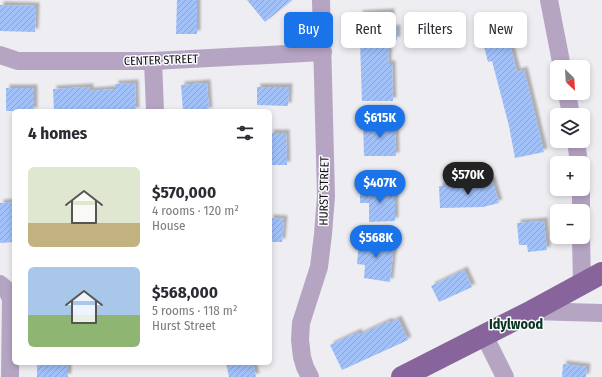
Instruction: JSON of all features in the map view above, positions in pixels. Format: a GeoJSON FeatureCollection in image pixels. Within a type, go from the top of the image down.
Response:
{"type":"FeatureCollection","features":[{"type":"Feature","properties":{"kind":"main road"},"geometry":{"type":"LineString","coordinates":[[402,377],[532,311],[602,273]]}},
{"type":"Feature","properties":{"kind":"street","name":"HURST STREET"},"geometry":{"type":"LineString","coordinates":[[310,377],[302,357],[300,340],[301,323],[319,267],[326,196],[322,0]]}},
{"type":"Feature","properties":{"kind":"street"},"geometry":{"type":"LineString","coordinates":[[549,0],[561,60]]}},
{"type":"Feature","properties":{"kind":"street","name":"CENTER STREET"},"geometry":{"type":"LineString","coordinates":[[0,55],[18,61],[153,61],[323,52]]}},
{"type":"Feature","properties":{"kind":"street"},"geometry":{"type":"LineString","coordinates":[[153,61],[155,109]]}},
{"type":"Feature","properties":{"kind":"street"},"geometry":{"type":"LineString","coordinates":[[581,244],[582,284]]}},
{"type":"Feature","properties":{"kind":"street"},"geometry":{"type":"LineString","coordinates":[[2,285],[11,299],[10,377]]}},
{"type":"Feature","properties":{"kind":"street"},"geometry":{"type":"LineString","coordinates":[[532,311],[602,313]]}},
{"type":"Feature","properties":{"kind":"street"},"geometry":{"type":"LineString","coordinates":[[484,335],[505,377]]}},
{"type":"Feature","properties":{"kind":"building"},"geometry":{"type":"Polygon","coordinates":[[[177,0],[197,0],[197,34],[176,34],[177,0]]]}},
{"type":"Feature","properties":{"kind":"building"},"geometry":{"type":"Polygon","coordinates":[[[247,0],[292,0],[265,22],[247,0]]]}},
{"type":"Feature","properties":{"kind":"building"},"geometry":{"type":"Polygon","coordinates":[[[0,5],[36,6],[35,32],[0,31],[0,5]]]}},
{"type":"Feature","properties":{"kind":"building"},"geometry":{"type":"Polygon","coordinates":[[[396,28],[397,28],[397,40],[396,28]]]}},
{"type":"Feature","properties":{"kind":"building"},"geometry":{"type":"Polygon","coordinates":[[[360,48],[389,48],[388,64],[392,64],[393,101],[362,101],[360,48]]]}},
{"type":"Feature","properties":{"kind":"building"},"geometry":{"type":"Polygon","coordinates":[[[484,48],[511,48],[517,72],[524,70],[544,152],[515,158],[509,126],[492,61],[488,62],[484,48]]]}},
{"type":"Feature","properties":{"kind":"building"},"geometry":{"type":"Polygon","coordinates":[[[135,83],[136,109],[54,109],[53,89],[90,87],[90,91],[115,89],[115,84],[135,83]]]}},
{"type":"Feature","properties":{"kind":"building"},"geometry":{"type":"Polygon","coordinates":[[[207,83],[209,109],[183,109],[181,85],[207,83]]]}},
{"type":"Feature","properties":{"kind":"building"},"geometry":{"type":"Polygon","coordinates":[[[257,87],[289,87],[288,106],[257,105],[257,87]]]}},
{"type":"Feature","properties":{"kind":"building"},"geometry":{"type":"Polygon","coordinates":[[[6,88],[34,88],[34,109],[12,109],[12,111],[6,111],[6,88]]]}},
{"type":"Feature","properties":{"kind":"building"},"geometry":{"type":"Polygon","coordinates":[[[395,122],[396,156],[364,156],[363,123],[395,122]]]}},
{"type":"Feature","properties":{"kind":"building"},"geometry":{"type":"Polygon","coordinates":[[[272,133],[286,133],[287,165],[272,165],[272,133]]]}},
{"type":"Feature","properties":{"kind":"building"},"geometry":{"type":"Polygon","coordinates":[[[492,180],[499,203],[483,207],[440,208],[439,186],[473,186],[492,180]]]}},
{"type":"Feature","properties":{"kind":"building"},"geometry":{"type":"Polygon","coordinates":[[[395,188],[395,221],[369,222],[369,203],[360,203],[360,189],[395,188]]]}},
{"type":"Feature","properties":{"kind":"building"},"geometry":{"type":"Polygon","coordinates":[[[12,202],[12,242],[0,243],[0,203],[12,202]]]}},
{"type":"Feature","properties":{"kind":"building"},"geometry":{"type":"Polygon","coordinates":[[[272,218],[284,219],[282,242],[272,242],[272,218]]]}},
{"type":"Feature","properties":{"kind":"building"},"geometry":{"type":"Polygon","coordinates":[[[544,221],[547,250],[528,252],[527,245],[519,245],[517,223],[544,221]]]}},
{"type":"Feature","properties":{"kind":"building"},"geometry":{"type":"Polygon","coordinates":[[[359,240],[394,243],[390,282],[364,278],[365,265],[357,264],[359,240]]]}},
{"type":"Feature","properties":{"kind":"building"},"geometry":{"type":"Polygon","coordinates":[[[464,270],[472,287],[439,302],[431,286],[464,270]]]}},
{"type":"Feature","properties":{"kind":"building"},"geometry":{"type":"Polygon","coordinates":[[[398,319],[408,340],[342,370],[330,345],[358,332],[359,335],[389,321],[390,323],[398,319]]]}},
{"type":"Feature","properties":{"kind":"building"},"geometry":{"type":"Polygon","coordinates":[[[563,364],[587,367],[586,377],[562,377],[563,364]]]}},
{"type":"Feature","properties":{"kind":"building"},"geometry":{"type":"Polygon","coordinates":[[[37,365],[68,365],[68,377],[37,377],[37,365]]]}},
{"type":"Feature","properties":{"kind":"building"},"geometry":{"type":"Polygon","coordinates":[[[226,365],[253,365],[256,377],[229,377],[226,365]]]}},
{"type":"Feature","properties":{"kind":"district","name":"Idylwood"},"geometry":{"type":"Point","coordinates":[516,324]}}]}
